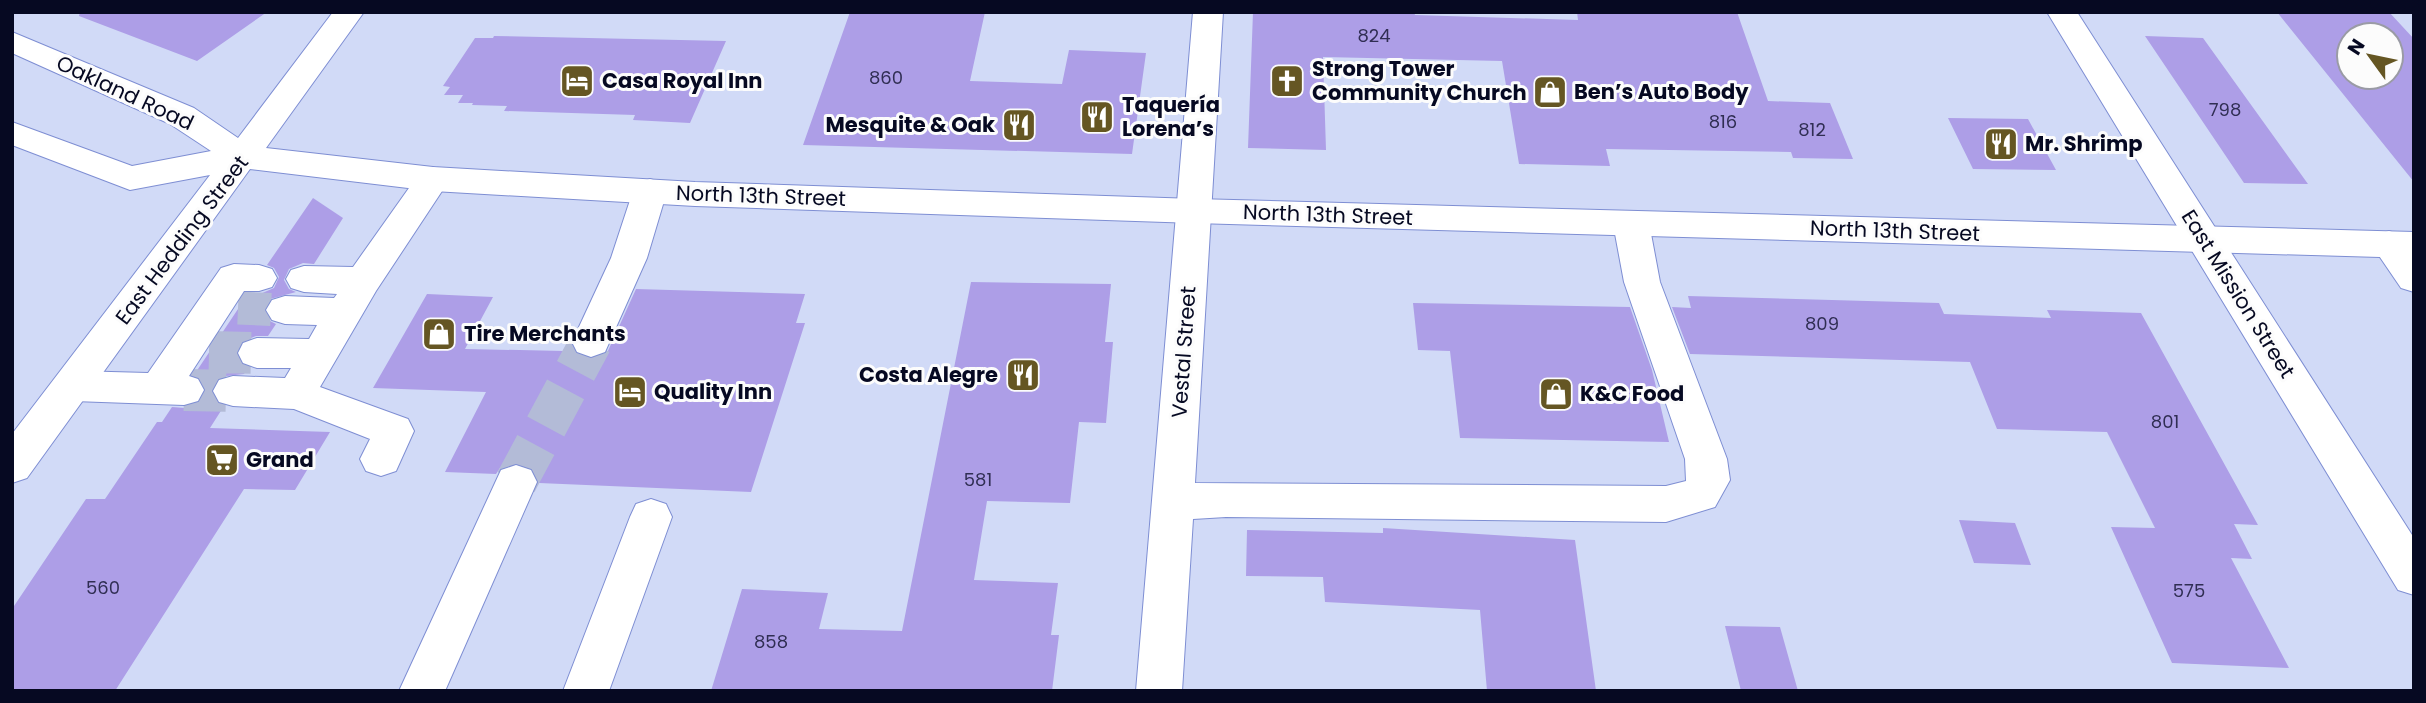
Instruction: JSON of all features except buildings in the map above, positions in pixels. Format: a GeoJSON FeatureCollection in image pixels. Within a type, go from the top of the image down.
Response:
{"type":"FeatureCollection","features":[{"type":"Feature","properties":{"kind":"main road","name":"East Hedding Street"},"geometry":{"type":"LineString","coordinates":[[12,466],[74,386],[349,12]]}},
{"type":"Feature","properties":{"kind":"main road","name":"Vestal Street"},"geometry":{"type":"LineString","coordinates":[[1159,691],[1208,12]]}},
{"type":"Feature","properties":{"kind":"main road","name":"East Mission Street"},"geometry":{"type":"LineString","coordinates":[[2062,12],[2414,576]]}},
{"type":"Feature","properties":{"kind":"main road","name":"Oakland Road"},"geometry":{"type":"LineString","coordinates":[[12,41],[182,116],[243,157]]}},
{"type":"Feature","properties":{"kind":"main road","name":"Oakland Road"},"geometry":{"type":"LineString","coordinates":[[12,133],[130,177],[243,157]]}},
{"type":"Feature","properties":{"kind":"main road","name":"North 13th Street"},"geometry":{"type":"LineString","coordinates":[[243,157],[433,180],[650,191],[1195,211],[2402,244]]}},
{"type":"Feature","properties":{"kind":"main road"},"geometry":{"type":"LineString","coordinates":[[296,394],[354,297],[433,180]]}},
{"type":"Feature","properties":{"kind":"main road"},"geometry":{"type":"LineString","coordinates":[[591,342],[629,258],[650,191]]}},
{"type":"Feature","properties":{"kind":"main road"},"geometry":{"type":"LineString","coordinates":[[1174,502],[1226,499],[1666,504],[1700,495],[1709,480],[1706,459],[1642,282],[1631,223]]}},
{"type":"Feature","properties":{"kind":"main road"},"geometry":{"type":"LineString","coordinates":[[2402,244],[2414,279]]}},
{"type":"Feature","properties":{"kind":"main road"},"geometry":{"type":"LineString","coordinates":[[304,279],[354,297]]}},
{"type":"Feature","properties":{"kind":"main road"},"geometry":{"type":"LineString","coordinates":[[74,386],[184,371],[237,297]]}},
{"type":"Feature","properties":{"kind":"main road"},"geometry":{"type":"LineString","coordinates":[[285,310],[354,297]]}},
{"type":"Feature","properties":{"kind":"main road"},"geometry":{"type":"LineString","coordinates":[[257,353],[320,354]]}},
{"type":"Feature","properties":{"kind":"main road"},"geometry":{"type":"LineString","coordinates":[[233,391],[296,394],[394,431],[382,459]]}},
{"type":"Feature","properties":{"kind":"main road"},"geometry":{"type":"LineString","coordinates":[[422,691],[516,482]]}},
{"type":"Feature","properties":{"kind":"main road"},"geometry":{"type":"LineString","coordinates":[[586,691],[651,517]]}},
{"type":"Feature","properties":{"kind":"tunnel"},"geometry":{"type":"LineString","coordinates":[[238,308],[285,310]]}},
{"type":"Feature","properties":{"kind":"tunnel"},"geometry":{"type":"LineString","coordinates":[[516,482],[591,342]]}},
{"type":"Feature","properties":{"kind":"tunnel"},"geometry":{"type":"LineString","coordinates":[[209,352],[257,353]]}},
{"type":"Feature","properties":{"kind":"tunnel"},"geometry":{"type":"LineString","coordinates":[[184,390],[233,391]]}},
{"type":"Feature","properties":{"kind":"place","name":"Casa Royal Inn"},"geometry":{"type":"Point","coordinates":[577,81]}},
{"type":"Feature","properties":{"kind":"place","name":"Strong Tower Community Church"},"geometry":{"type":"Point","coordinates":[1287,81]}},
{"type":"Feature","properties":{"kind":"place","name":"Ben’s Auto Body"},"geometry":{"type":"Point","coordinates":[1550,92]}},
{"type":"Feature","properties":{"kind":"place","name":"Taquería Lorena’s"},"geometry":{"type":"Point","coordinates":[1097,117]}},
{"type":"Feature","properties":{"kind":"place","name":"Mesquite & Oak"},"geometry":{"type":"Point","coordinates":[1019,125]}},
{"type":"Feature","properties":{"kind":"place","name":"Mr. Shrimp"},"geometry":{"type":"Point","coordinates":[2001,144]}},
{"type":"Feature","properties":{"kind":"place","name":"Tire Merchants"},"geometry":{"type":"Point","coordinates":[439,334]}},
{"type":"Feature","properties":{"kind":"place","name":"Costa Alegre"},"geometry":{"type":"Point","coordinates":[1023,375]}},
{"type":"Feature","properties":{"kind":"place","name":"Quality Inn"},"geometry":{"type":"Point","coordinates":[630,392]}},
{"type":"Feature","properties":{"kind":"place","name":"K&C Food"},"geometry":{"type":"Point","coordinates":[1556,394]}},
{"type":"Feature","properties":{"kind":"place","name":"Grand"},"geometry":{"type":"Point","coordinates":[222,460]}}]}
